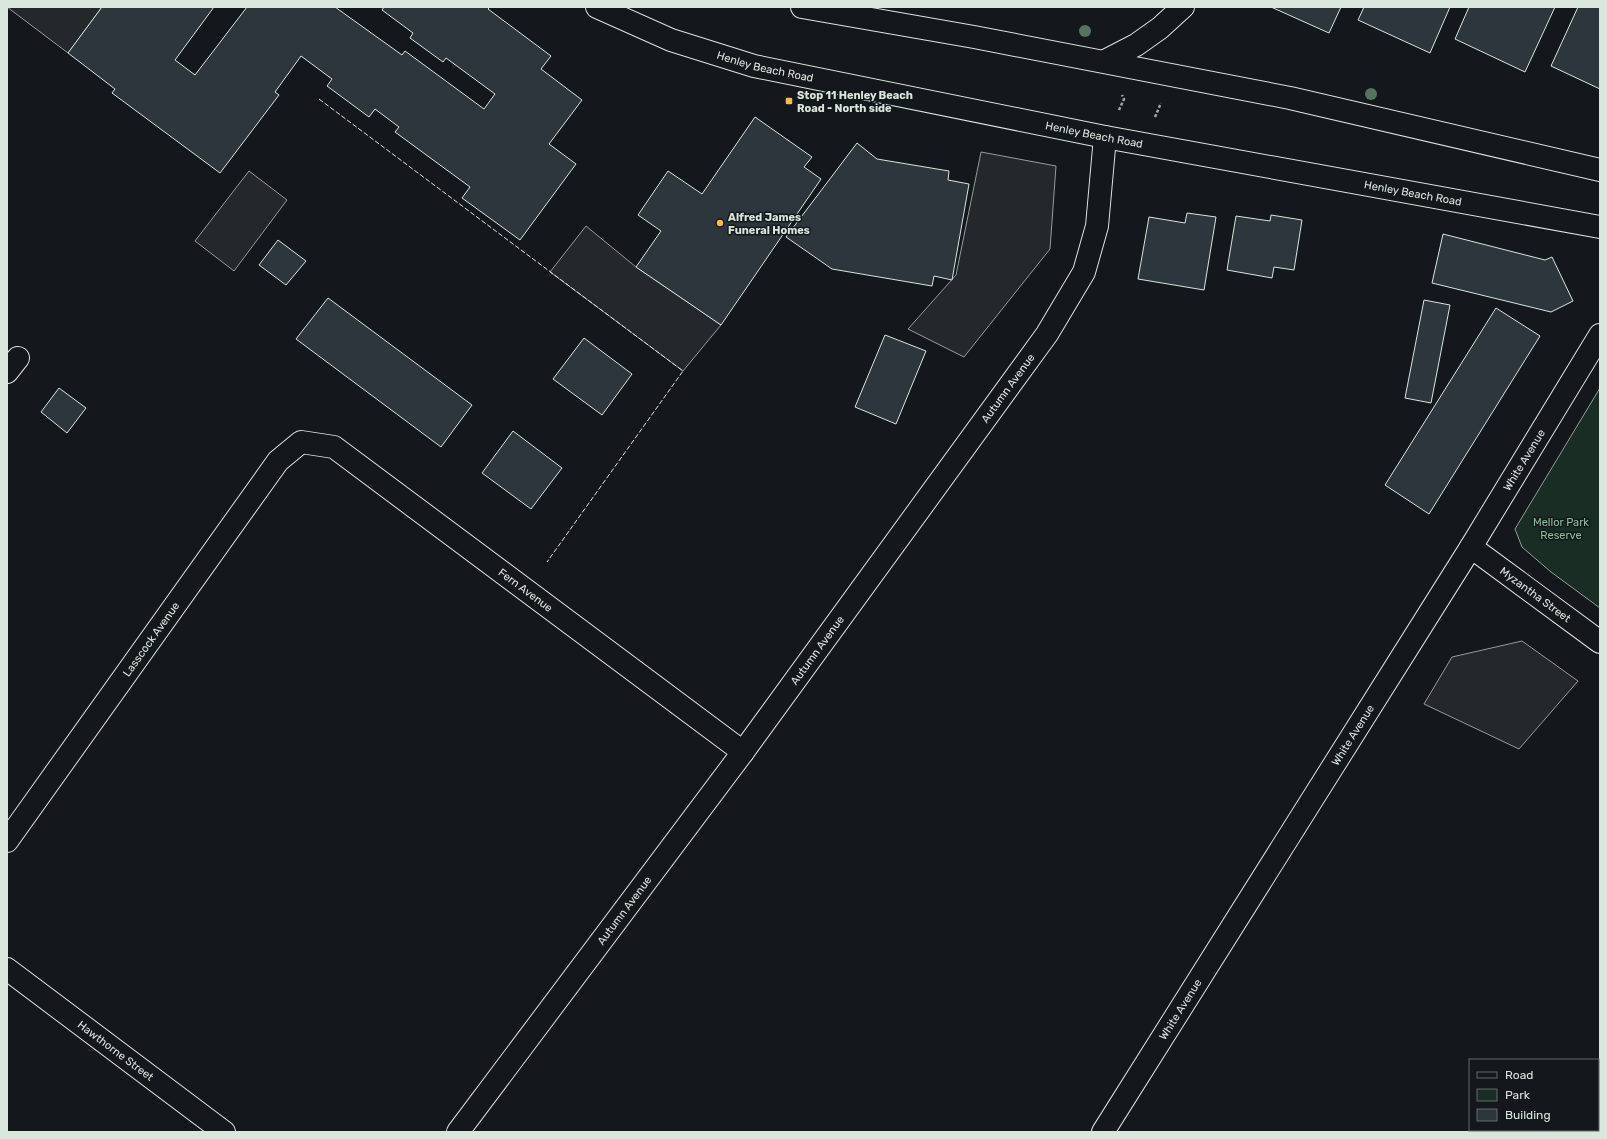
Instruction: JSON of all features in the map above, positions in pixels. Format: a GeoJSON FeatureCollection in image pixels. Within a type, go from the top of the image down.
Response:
{"type":"FeatureCollection","features":[{"type":"Feature","properties":{"kind":"street","name":"Henley Beach Road"},"geometry":{"type":"LineString","coordinates":[[597,7],[671,40],[754,66],[1105,137],[1600,227]]}},
{"type":"Feature","properties":{"kind":"street"},"geometry":{"type":"LineString","coordinates":[[802,7],[1105,61],[1290,98],[1600,170]]}},
{"type":"Feature","properties":{"kind":"street"},"geometry":{"type":"LineString","coordinates":[[1105,61],[1136,45],[1160,28],[1183,7]]}},
{"type":"Feature","properties":{"kind":"street","name":"Autumn Avenue"},"geometry":{"type":"LineString","coordinates":[[458,1132],[743,752],[1047,334],[1084,272],[1097,226],[1105,137]]}},
{"type":"Feature","properties":{"kind":"street","name":"White Avenue"},"geometry":{"type":"LineString","coordinates":[[1103,1132],[1471,547],[1600,335]]}},
{"type":"Feature","properties":{"kind":"street","name":"Fern Avenue"},"geometry":{"type":"LineString","coordinates":[[301,442],[334,447],[743,752]]}},
{"type":"Feature","properties":{"kind":"street","name":"Lasscock Avenue"},"geometry":{"type":"LineString","coordinates":[[7,841],[278,461],[301,442]]}},
{"type":"Feature","properties":{"kind":"street","name":"Myzantha Street"},"geometry":{"type":"LineString","coordinates":[[1471,547],[1600,642]]}},
{"type":"Feature","properties":{"kind":"street","name":"Hawthorne Street"},"geometry":{"type":"LineString","coordinates":[[7,969],[224,1132]]}},
{"type":"Feature","properties":{"kind":"path"},"geometry":{"type":"LineString","coordinates":[[1105,61],[1124,99],[1105,137]]}},
{"type":"Feature","properties":{"kind":"green space","name":"Mellor Park Reserve"},"geometry":{"type":"Polygon","coordinates":[[[1600,388],[1600,608],[1551,572],[1522,547],[1515,529],[1600,388]]]}},
{"type":"Feature","properties":{"kind":"shaded area"},"geometry":{"type":"Polygon","coordinates":[[[7,7],[102,7],[68,53],[7,7]]]}},
{"type":"Feature","properties":{"kind":"shaded area"},"geometry":{"type":"Polygon","coordinates":[[[981,152],[1056,166],[1050,249],[964,357],[908,329],[956,275],[981,152]]]}},
{"type":"Feature","properties":{"kind":"shaded area"},"geometry":{"type":"Polygon","coordinates":[[[249,171],[287,200],[234,271],[195,241],[249,171]]]}},
{"type":"Feature","properties":{"kind":"shaded area"},"geometry":{"type":"Polygon","coordinates":[[[586,226],[636,267],[721,325],[683,371],[550,272],[586,226]]]}},
{"type":"Feature","properties":{"kind":"shaded area"},"geometry":{"type":"Polygon","coordinates":[[[1522,641],[1578,681],[1519,749],[1424,704],[1452,657],[1522,641]]]}},
{"type":"Feature","properties":{"kind":"building"},"geometry":{"type":"Polygon","coordinates":[[[102,7],[214,7],[175,60],[195,75],[247,7],[335,7],[402,55],[405,51],[484,109],[495,94],[446,58],[443,62],[410,38],[413,33],[382,10],[384,7],[490,7],[488,9],[551,56],[541,69],[582,100],[549,144],[576,164],[520,240],[462,198],[470,187],[395,132],[399,127],[375,109],[369,117],[327,86],[332,79],[301,56],[275,92],[279,95],[220,173],[112,93],[115,89],[68,53],[102,7]]]}},
{"type":"Feature","properties":{"kind":"building"},"geometry":{"type":"Polygon","coordinates":[[[1271,7],[1341,7],[1329,33],[1271,7]]]}},
{"type":"Feature","properties":{"kind":"building"},"geometry":{"type":"Polygon","coordinates":[[[1364,7],[1450,7],[1430,53],[1358,20],[1364,7]]]}},
{"type":"Feature","properties":{"kind":"building"},"geometry":{"type":"Polygon","coordinates":[[[1469,7],[1555,7],[1525,72],[1455,39],[1469,7]]]}},
{"type":"Feature","properties":{"kind":"building"},"geometry":{"type":"Polygon","coordinates":[[[1578,7],[1600,7],[1600,89],[1551,66],[1578,7]]]}},
{"type":"Feature","properties":{"kind":"building","name":"Alfred James Funeral Homes"},"geometry":{"type":"Polygon","coordinates":[[[755,117],[812,157],[804,167],[821,179],[721,325],[636,267],[661,231],[638,215],[668,171],[702,194],[755,117]]]}},
{"type":"Feature","properties":{"kind":"building"},"geometry":{"type":"Polygon","coordinates":[[[857,143],[877,159],[949,171],[948,180],[969,184],[952,280],[934,276],[932,286],[832,269],[786,237],[857,143]]]}},
{"type":"Feature","properties":{"kind":"building"},"geometry":{"type":"Polygon","coordinates":[[[1187,213],[1216,217],[1204,290],[1138,279],[1149,217],[1185,223],[1187,213]]]}},
{"type":"Feature","properties":{"kind":"building"},"geometry":{"type":"Polygon","coordinates":[[[1271,215],[1302,220],[1294,270],[1274,267],[1272,278],[1227,270],[1236,216],[1270,221],[1271,215]]]}},
{"type":"Feature","properties":{"kind":"building"},"geometry":{"type":"Polygon","coordinates":[[[1443,234],[1545,260],[1552,257],[1573,301],[1551,312],[1432,283],[1443,234]]]}},
{"type":"Feature","properties":{"kind":"building"},"geometry":{"type":"Polygon","coordinates":[[[278,240],[306,261],[286,285],[259,265],[278,240]]]}},
{"type":"Feature","properties":{"kind":"building"},"geometry":{"type":"Polygon","coordinates":[[[328,298],[472,405],[441,447],[296,339],[328,298]]]}},
{"type":"Feature","properties":{"kind":"building"},"geometry":{"type":"Polygon","coordinates":[[[1424,300],[1450,305],[1431,403],[1405,398],[1424,300]]]}},
{"type":"Feature","properties":{"kind":"building"},"geometry":{"type":"Polygon","coordinates":[[[1496,308],[1540,336],[1429,514],[1385,485],[1496,308]]]}},
{"type":"Feature","properties":{"kind":"building"},"geometry":{"type":"Polygon","coordinates":[[[885,335],[926,351],[896,424],[855,407],[885,335]]]}},
{"type":"Feature","properties":{"kind":"building"},"geometry":{"type":"Polygon","coordinates":[[[584,338],[632,374],[602,415],[553,379],[584,338]]]}},
{"type":"Feature","properties":{"kind":"building"},"geometry":{"type":"Polygon","coordinates":[[[59,388],[86,408],[67,433],[41,412],[59,388]]]}},
{"type":"Feature","properties":{"kind":"building"},"geometry":{"type":"Polygon","coordinates":[[[513,431],[562,468],[531,509],[482,473],[513,431]]]}},
{"type":"Feature","properties":{"kind":"fence"},"geometry":{"type":"LineString","coordinates":[[319,99],[683,371],[547,562]]}},
{"type":"Feature","properties":{"kind":"place","name":"Stop 11 Henley Beach Road - North side"},"geometry":{"type":"Point","coordinates":[789,101]}},
{"type":"Feature","properties":{"kind":"place","name":"Alfred James Funeral Homes"},"geometry":{"type":"Point","coordinates":[720,223]}}]}
